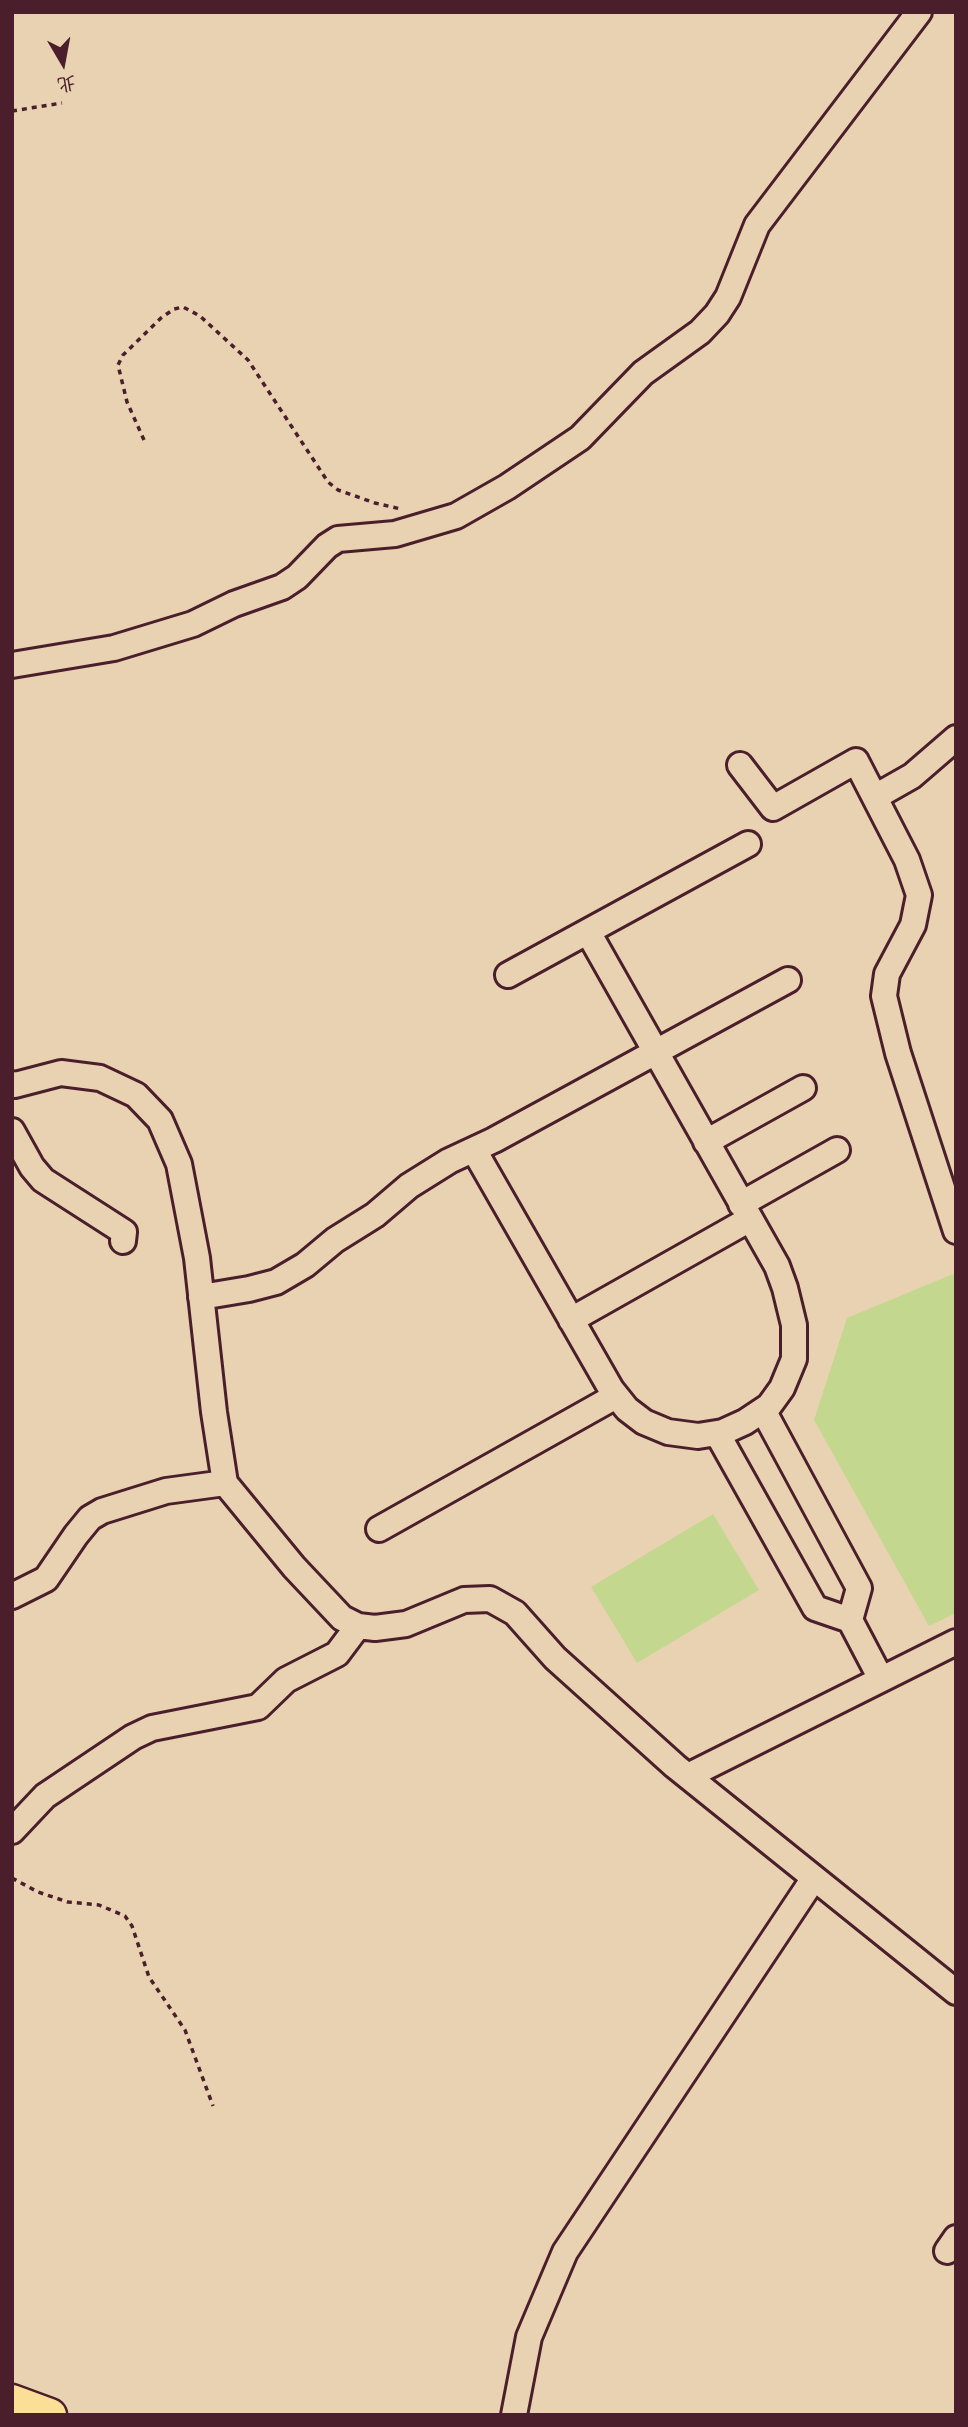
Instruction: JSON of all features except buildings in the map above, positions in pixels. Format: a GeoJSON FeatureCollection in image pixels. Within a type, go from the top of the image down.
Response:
{"type":"FeatureCollection","features":[{"type":"Feature","properties":{"kind":"main road"},"geometry":{"type":"LineString","coordinates":[[12,2401],[50,2415]]}},
{"type":"Feature","properties":{"kind":"street"},"geometry":{"type":"LineString","coordinates":[[12,665],[114,648],[193,624],[234,604],[282,587],[297,577],[327,546],[338,539],[395,534],[456,516],[508,487],[580,438],[643,373],[700,332],[717,314],[729,297],[757,225],[919,12]]}},
{"type":"Feature","properties":{"kind":"street"},"geometry":{"type":"LineString","coordinates":[[876,797],[912,776],[956,738]]}},
{"type":"Feature","properties":{"kind":"street"},"geometry":{"type":"LineString","coordinates":[[740,765],[774,808],[856,761],[907,860],[919,895],[913,925],[887,974],[884,996],[898,1053],[956,1231]]}},
{"type":"Feature","properties":{"kind":"street"},"geometry":{"type":"LineString","coordinates":[[508,975],[748,844]]}},
{"type":"Feature","properties":{"kind":"street"},"geometry":{"type":"LineString","coordinates":[[474,1150],[571,1320],[627,1409],[644,1422],[668,1432],[698,1436],[717,1433],[745,1422],[769,1406],[782,1388],[793,1359],[794,1325],[785,1288],[776,1266],[588,932]]}},
{"type":"Feature","properties":{"kind":"street"},"geometry":{"type":"LineString","coordinates":[[201,1297],[276,1282],[305,1265],[335,1240],[375,1215],[409,1186],[449,1161],[788,980]]}},
{"type":"Feature","properties":{"kind":"street"},"geometry":{"type":"LineString","coordinates":[[18,1087],[61,1073],[100,1078],[135,1095],[160,1120],[179,1164],[197,1258],[214,1412],[225,1483],[294,1567],[342,1618],[358,1626],[375,1628],[406,1624],[464,1600],[490,1599],[515,1613],[555,1658],[688,1776],[956,1992]]}},
{"type":"Feature","properties":{"kind":"street"},"geometry":{"type":"LineString","coordinates":[[706,1142],[803,1088]]}},
{"type":"Feature","properties":{"kind":"street"},"geometry":{"type":"LineString","coordinates":[[12,1131],[32,1167],[44,1180],[124,1232],[123,1241]]}},
{"type":"Feature","properties":{"kind":"street"},"geometry":{"type":"LineString","coordinates":[[571,1320],[746,1212],[837,1150]]}},
{"type":"Feature","properties":{"kind":"street"},"geometry":{"type":"LineString","coordinates":[[379,1529],[616,1395]]}},
{"type":"Feature","properties":{"kind":"street"},"geometry":{"type":"LineString","coordinates":[[763,1410],[859,1588],[850,1620]]}},
{"type":"Feature","properties":{"kind":"street"},"geometry":{"type":"LineString","coordinates":[[717,1433],[815,1608],[850,1620],[881,1679]]}},
{"type":"Feature","properties":{"kind":"street"},"geometry":{"type":"LineString","coordinates":[[12,1596],[46,1579],[90,1518],[102,1511],[166,1491],[225,1483]]}},
{"type":"Feature","properties":{"kind":"street"},"geometry":{"type":"LineString","coordinates":[[12,1831],[44,1796],[133,1737],[152,1728],[258,1707],[286,1680],[337,1654],[358,1626]]}},
{"type":"Feature","properties":{"kind":"street"},"geometry":{"type":"LineString","coordinates":[[688,1776],[956,1642]]}},
{"type":"Feature","properties":{"kind":"street"},"geometry":{"type":"LineString","coordinates":[[514,2415],[529,2337],[565,2252],[814,1878]]}},
{"type":"Feature","properties":{"kind":"path"},"geometry":{"type":"LineString","coordinates":[[12,111],[62,103]]}},
{"type":"Feature","properties":{"kind":"path"},"geometry":{"type":"LineString","coordinates":[[144,440],[127,402],[118,365],[123,355],[161,318],[174,309],[183,307],[200,316],[248,360],[328,482],[338,490],[375,503],[419,513],[435,523]]}},
{"type":"Feature","properties":{"kind":"path"},"geometry":{"type":"LineString","coordinates":[[12,1878],[38,1892],[68,1902],[99,1905],[125,1916],[132,1926],[149,1977],[185,2030],[213,2106]]}},
{"type":"Feature","properties":{"kind":"green space"},"geometry":{"type":"Polygon","coordinates":[[[953,1274],[956,1280],[956,1613],[929,1626],[814,1420],[847,1318],[953,1274]]]}},
{"type":"Feature","properties":{"kind":"green space"},"geometry":{"type":"Polygon","coordinates":[[[713,1514],[759,1590],[637,1663],[591,1587],[713,1514]]]}}]}
